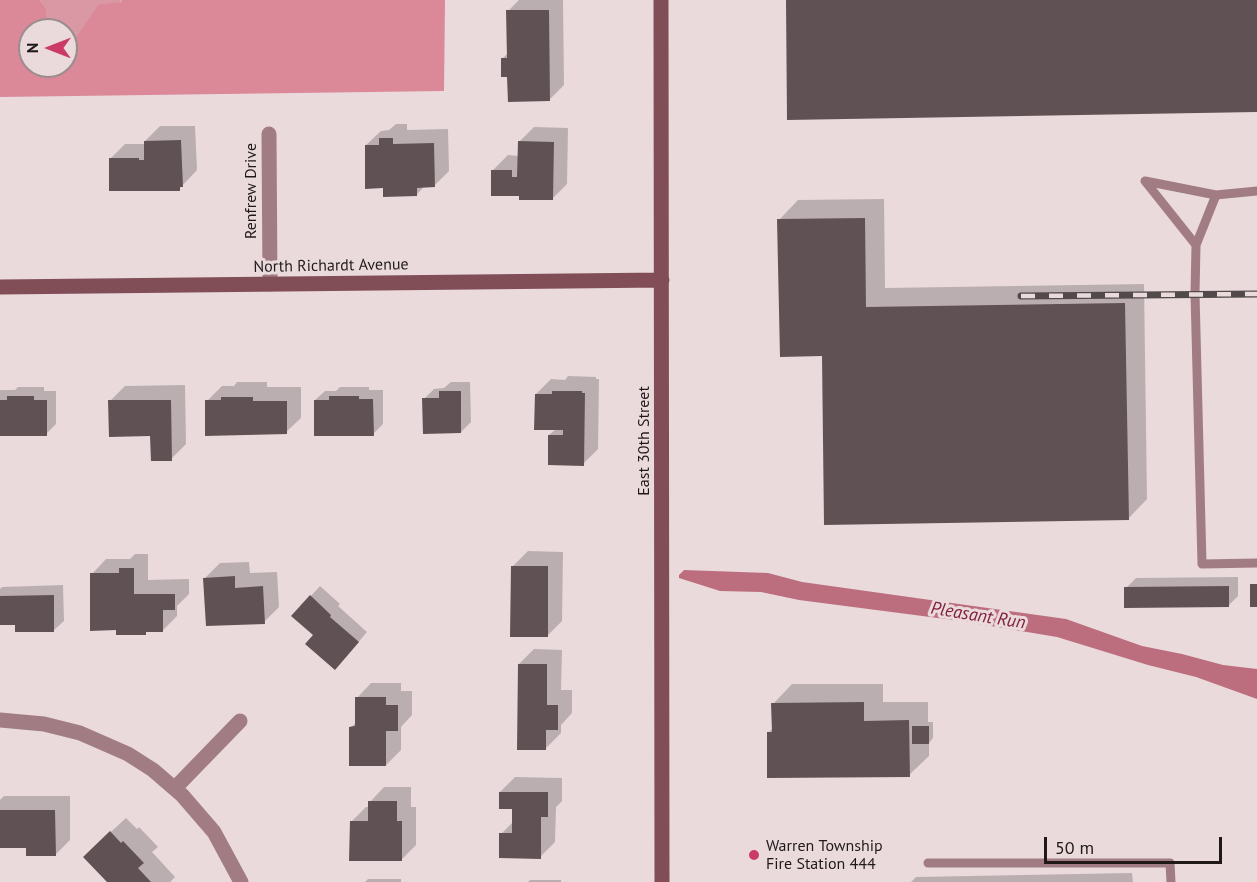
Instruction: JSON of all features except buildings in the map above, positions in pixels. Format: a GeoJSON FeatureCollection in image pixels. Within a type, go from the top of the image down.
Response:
{"type":"FeatureCollection","features":[{"type":"Feature","properties":{"kind":"main road","name":"East 30th Street"},"geometry":{"type":"LineString","coordinates":[[661,0],[662,882]]}},
{"type":"Feature","properties":{"kind":"main road","name":"North Richardt Avenue"},"geometry":{"type":"LineString","coordinates":[[0,287],[662,280]]}},
{"type":"Feature","properties":{"kind":"street","name":"Renfrew Drive"},"geometry":{"type":"LineString","coordinates":[[269,134],[270,284]]}},
{"type":"Feature","properties":{"kind":"street"},"geometry":{"type":"LineString","coordinates":[[0,720],[44,724],[88,736],[128,754],[153,770],[176,788],[214,832],[241,882]]}},
{"type":"Feature","properties":{"kind":"street"},"geometry":{"type":"LineString","coordinates":[[176,788],[240,721]]}},
{"type":"Feature","properties":{"kind":"lane"},"geometry":{"type":"LineString","coordinates":[[1196,245],[1145,181],[1216,195],[1257,191]]}},
{"type":"Feature","properties":{"kind":"lane"},"geometry":{"type":"LineString","coordinates":[[1216,195],[1196,245],[1195,294],[1202,564],[1257,563]]}},
{"type":"Feature","properties":{"kind":"lane"},"geometry":{"type":"LineString","coordinates":[[928,862],[1170,863],[1171,882]]}},
{"type":"Feature","properties":{"kind":"shaded area"},"geometry":{"type":"Polygon","coordinates":[[[0,0],[40,0],[46,8],[46,18],[18,18],[18,78],[78,78],[78,35],[98,5],[122,0],[445,0],[444,91],[0,97],[0,0]]]}},
{"type":"Feature","properties":{"kind":"shaded area"},"geometry":{"type":"Polygon","coordinates":[[[40,0],[122,0],[78,42],[78,18],[46,18],[46,8],[40,0]]]}},
{"type":"Feature","properties":{"kind":"water","name":"Pleasant Run"},"geometry":{"type":"Polygon","coordinates":[[[684,570],[768,573],[802,582],[1066,619],[1142,646],[1223,665],[1257,669],[1257,699],[1196,677],[1057,637],[961,621],[799,600],[761,592],[720,591],[679,578],[684,570]]]}},
{"type":"Feature","properties":{"kind":"railway"},"geometry":{"type":"LineString","coordinates":[[1021,296],[1257,294]]}},
{"type":"Feature","properties":{"kind":"place","name":"Warren Township Fire Station 444"},"geometry":{"type":"Point","coordinates":[754,855]}}]}
